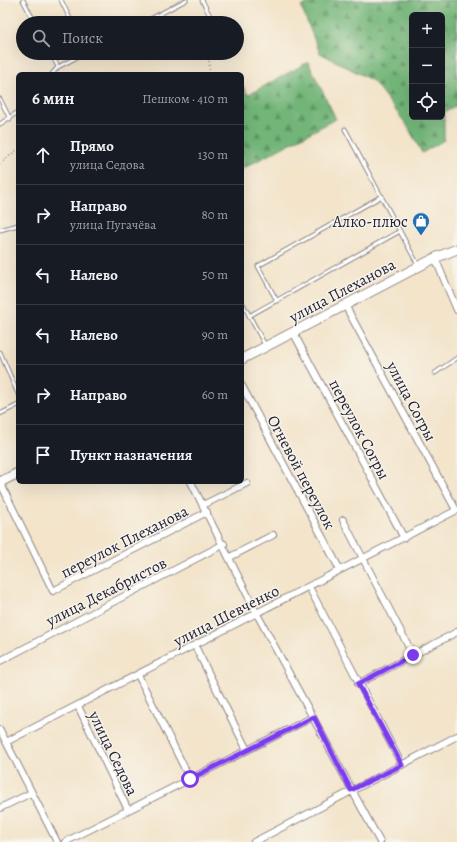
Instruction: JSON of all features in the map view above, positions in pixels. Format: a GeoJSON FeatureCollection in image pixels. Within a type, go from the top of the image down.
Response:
{"type":"FeatureCollection","features":[{"type":"Feature","properties":{"kind":"main road","name":"улица Плеханова"},"geometry":{"type":"LineString","coordinates":[[244,358],[418,266],[457,249]]}},
{"type":"Feature","properties":{"kind":"main road"},"geometry":{"type":"LineString","coordinates":[[0,482],[16,474]]}},
{"type":"Feature","properties":{"kind":"street"},"geometry":{"type":"LineString","coordinates":[[435,258],[457,310]]}},
{"type":"Feature","properties":{"kind":"street","name":"улица Согры"},"geometry":{"type":"LineString","coordinates":[[345,305],[456,510]]}},
{"type":"Feature","properties":{"kind":"street","name":"переулок Согры"},"geometry":{"type":"LineString","coordinates":[[293,332],[404,538]]}},
{"type":"Feature","properties":{"kind":"street","name":"Огневой переулок"},"geometry":{"type":"LineString","coordinates":[[244,390],[340,570]]}},
{"type":"Feature","properties":{"kind":"street","name":"переулок Плеханова"},"geometry":{"type":"LineString","coordinates":[[0,482],[54,591],[207,512]]}},
{"type":"Feature","properties":{"kind":"street"},"geometry":{"type":"LineString","coordinates":[[203,504],[247,483]]}},
{"type":"Feature","properties":{"kind":"street"},"geometry":{"type":"LineString","coordinates":[[192,484],[224,544],[257,614],[314,717],[351,790],[380,842]]}},
{"type":"Feature","properties":{"kind":"street","name":"улица Шевченко"},"geometry":{"type":"LineString","coordinates":[[6,742],[309,588],[340,570],[456,510]]}},
{"type":"Feature","properties":{"kind":"street","name":"Огневой переулок"},"geometry":{"type":"LineString","coordinates":[[343,520],[413,655]]}},
{"type":"Feature","properties":{"kind":"street"},"geometry":{"type":"LineString","coordinates":[[230,557],[273,535]]}},
{"type":"Feature","properties":{"kind":"street","name":"улица Декабристов"},"geometry":{"type":"LineString","coordinates":[[0,661],[224,544]]}},
{"type":"Feature","properties":{"kind":"street"},"geometry":{"type":"LineString","coordinates":[[309,588],[358,684],[402,765]]}},
{"type":"Feature","properties":{"kind":"street"},"geometry":{"type":"LineString","coordinates":[[358,684],[457,632]]}},
{"type":"Feature","properties":{"kind":"street"},"geometry":{"type":"LineString","coordinates":[[195,646],[247,750]]}},
{"type":"Feature","properties":{"kind":"street"},"geometry":{"type":"LineString","coordinates":[[138,675],[190,779]]}},
{"type":"Feature","properties":{"kind":"street","name":"улица Седова"},"geometry":{"type":"LineString","coordinates":[[78,706],[128,810]]}},
{"type":"Feature","properties":{"kind":"street","name":"улица Седова"},"geometry":{"type":"LineString","coordinates":[[65,842],[314,717]]}},
{"type":"Feature","properties":{"kind":"street"},"geometry":{"type":"LineString","coordinates":[[0,730],[57,842]]}},
{"type":"Feature","properties":{"kind":"street"},"geometry":{"type":"LineString","coordinates":[[254,842],[457,736]]}},
{"type":"Feature","properties":{"kind":"street"},"geometry":{"type":"LineString","coordinates":[[0,808],[31,793]]}},
{"type":"Feature","properties":{"kind":"lane"},"geometry":{"type":"LineString","coordinates":[[23,0],[31,16]]}},
{"type":"Feature","properties":{"kind":"lane"},"geometry":{"type":"LineString","coordinates":[[60,0],[68,16]]}},
{"type":"Feature","properties":{"kind":"lane"},"geometry":{"type":"LineString","coordinates":[[156,16],[186,0]]}},
{"type":"Feature","properties":{"kind":"lane"},"geometry":{"type":"LineString","coordinates":[[202,0],[210,16]]}},
{"type":"Feature","properties":{"kind":"lane"},"geometry":{"type":"LineString","coordinates":[[54,60],[58,67]]}},
{"type":"Feature","properties":{"kind":"lane"},"geometry":{"type":"LineString","coordinates":[[54,72],[58,67],[72,60]]}},
{"type":"Feature","properties":{"kind":"lane"},"geometry":{"type":"LineString","coordinates":[[0,99],[10,119]]}},
{"type":"Feature","properties":{"kind":"lane"},"geometry":{"type":"LineString","coordinates":[[0,124],[16,114]]}},
{"type":"Feature","properties":{"kind":"lane"},"geometry":{"type":"LineString","coordinates":[[345,129],[418,266]]}},
{"type":"Feature","properties":{"kind":"lane"},"geometry":{"type":"LineString","coordinates":[[277,301],[258,266],[382,196]]}},
{"type":"Feature","properties":{"kind":"lane"},"geometry":{"type":"LineString","coordinates":[[0,230],[16,226]]}},
{"type":"Feature","properties":{"kind":"lane"},"geometry":{"type":"LineString","coordinates":[[250,316],[400,231]]}},
{"type":"Feature","properties":{"kind":"lane"},"geometry":{"type":"LineString","coordinates":[[244,306],[266,347]]}},
{"type":"Feature","properties":{"kind":"lane"},"geometry":{"type":"LineString","coordinates":[[0,352],[16,390]]}},
{"type":"Feature","properties":{"kind":"lane"},"geometry":{"type":"LineString","coordinates":[[435,373],[457,358]]}},
{"type":"Feature","properties":{"kind":"lane"},"geometry":{"type":"LineString","coordinates":[[0,414],[16,406]]}},
{"type":"Feature","properties":{"kind":"path"},"geometry":{"type":"LineString","coordinates":[[209,60],[210,72]]}},
{"type":"Feature","properties":{"kind":"path"},"geometry":{"type":"LineString","coordinates":[[0,164],[16,151]]}},
{"type":"Feature","properties":{"kind":"green space"},"geometry":{"type":"Polygon","coordinates":[[[315,0],[457,0],[457,105],[445,112],[445,12],[409,12],[409,120],[444,120],[444,140],[422,153],[407,125],[373,81],[320,53],[301,7],[315,0]]]}},
{"type":"Feature","properties":{"kind":"green space"},"geometry":{"type":"Polygon","coordinates":[[[308,62],[336,119],[244,168],[244,88],[248,95],[308,62]]]}},
{"type":"Feature","properties":{"kind":"place","name":"Алко-плюс"},"geometry":{"type":"Point","coordinates":[421,236]}},
{"type":"Feature","properties":{"kind":"route"},"geometry":{"type":"LineString","coordinates":[[190,779],[314,717],[351,790],[402,765],[358,684],[413,655]]}}]}
